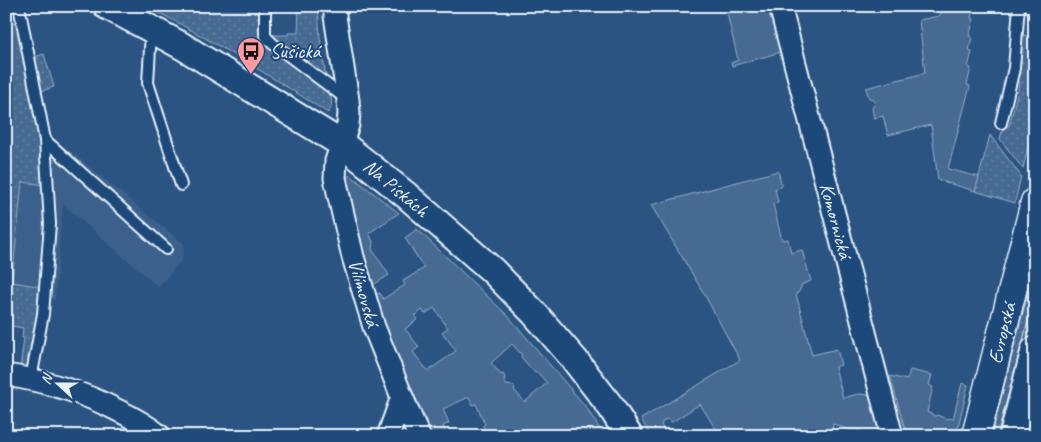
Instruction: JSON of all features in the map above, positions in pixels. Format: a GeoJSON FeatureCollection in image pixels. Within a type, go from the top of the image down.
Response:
{"type":"FeatureCollection","features":[{"type":"Feature","properties":{"kind":"main road","name":"Evropská"},"geometry":{"type":"LineString","coordinates":[[976,436],[1035,202]]}},
{"type":"Feature","properties":{"kind":"main road","name":"Evropská"},"geometry":{"type":"LineString","coordinates":[[1013,436],[1035,350]]}},
{"type":"Feature","properties":{"kind":"street","name":"Na Pískách"},"geometry":{"type":"LineString","coordinates":[[108,6],[151,28],[303,119],[342,144],[406,195],[492,270],[513,291],[574,358],[611,407],[629,436]]}},
{"type":"Feature","properties":{"kind":"street"},"geometry":{"type":"LineString","coordinates":[[335,6],[349,112],[348,125],[342,144]]}},
{"type":"Feature","properties":{"kind":"street","name":"Komornická"},"geometry":{"type":"LineString","coordinates":[[780,6],[892,436]]}},
{"type":"Feature","properties":{"kind":"street","name":"Vilímovská"},"geometry":{"type":"LineString","coordinates":[[342,144],[336,161],[335,178],[353,257],[374,327],[419,436]]}},
{"type":"Feature","properties":{"kind":"street"},"geometry":{"type":"LineString","coordinates":[[6,375],[31,379],[96,399],[130,416],[158,435]]}},
{"type":"Feature","properties":{"kind":"street"},"geometry":{"type":"LineString","coordinates":[[388,436],[402,397]]}},
{"type":"Feature","properties":{"kind":"lane"},"geometry":{"type":"LineString","coordinates":[[19,6],[45,140],[50,224],[43,314],[31,379]]}},
{"type":"Feature","properties":{"kind":"lane"},"geometry":{"type":"LineString","coordinates":[[265,6],[267,38],[348,100]]}},
{"type":"Feature","properties":{"kind":"lane"},"geometry":{"type":"LineString","coordinates":[[1001,123],[1014,68],[1019,6]]}},
{"type":"Feature","properties":{"kind":"lane"},"geometry":{"type":"LineString","coordinates":[[151,28],[148,83],[181,185]]}},
{"type":"Feature","properties":{"kind":"lane"},"geometry":{"type":"LineString","coordinates":[[45,140],[166,249]]}},
{"type":"Feature","properties":{"kind":"shaded area"},"geometry":{"type":"Polygon","coordinates":[[[6,6],[15,6],[40,132],[46,185],[22,182],[12,282],[43,287],[38,330],[27,365],[20,368],[24,338],[22,338],[23,328],[6,325],[6,6]]]}},
{"type":"Feature","properties":{"kind":"shaded area"},"geometry":{"type":"Polygon","coordinates":[[[147,6],[262,6],[262,35],[329,89],[332,101],[330,110],[328,113],[239,58],[147,6]]]}},
{"type":"Feature","properties":{"kind":"shaded area"},"geometry":{"type":"Polygon","coordinates":[[[299,6],[318,6],[320,38],[326,77],[271,35],[298,33],[299,6]]]}},
{"type":"Feature","properties":{"kind":"shaded area"},"geometry":{"type":"Polygon","coordinates":[[[754,6],[769,6],[781,52],[732,66],[731,63],[738,60],[727,13],[754,6]]]}},
{"type":"Feature","properties":{"kind":"shaded area"},"geometry":{"type":"Polygon","coordinates":[[[946,6],[974,6],[971,18],[974,19],[969,36],[972,37],[969,51],[972,52],[968,67],[971,68],[967,85],[970,86],[948,169],[979,177],[975,191],[938,180],[931,125],[888,135],[883,116],[874,118],[872,108],[875,102],[869,98],[866,88],[925,73],[919,20],[939,16],[946,6]]]}},
{"type":"Feature","properties":{"kind":"shaded area"},"geometry":{"type":"Polygon","coordinates":[[[1035,23],[1035,114],[1023,169],[1000,139],[1003,126],[1009,126],[1018,91],[1023,35],[1033,37],[1035,23]]]}},
{"type":"Feature","properties":{"kind":"shaded area"},"geometry":{"type":"Polygon","coordinates":[[[44,54],[54,87],[42,91],[34,57],[44,54]]]}},
{"type":"Feature","properties":{"kind":"shaded area"},"geometry":{"type":"Polygon","coordinates":[[[990,135],[1021,176],[1015,203],[975,191],[990,135]]]}},
{"type":"Feature","properties":{"kind":"shaded area"},"geometry":{"type":"Polygon","coordinates":[[[54,138],[184,244],[182,260],[158,287],[63,204],[55,300],[6,291],[14,170],[36,147],[54,138]]]}},
{"type":"Feature","properties":{"kind":"shaded area"},"geometry":{"type":"Polygon","coordinates":[[[778,171],[782,186],[775,189],[778,202],[773,204],[782,240],[788,239],[791,253],[802,250],[811,281],[801,285],[796,294],[812,355],[837,349],[841,365],[835,367],[843,398],[858,394],[870,395],[872,402],[874,401],[883,436],[867,436],[868,433],[857,430],[856,432],[833,424],[829,436],[720,436],[700,404],[672,422],[667,419],[663,421],[661,425],[668,436],[651,436],[641,419],[740,360],[703,292],[651,205],[778,171]]]}},
{"type":"Feature","properties":{"kind":"shaded area"},"geometry":{"type":"Polygon","coordinates":[[[350,175],[399,213],[369,233],[373,242],[372,249],[389,275],[373,285],[376,294],[380,293],[383,299],[405,285],[403,281],[424,268],[405,238],[417,229],[509,317],[586,407],[604,436],[578,436],[573,428],[561,436],[484,436],[486,434],[483,426],[485,424],[476,404],[473,405],[469,397],[443,409],[449,423],[443,426],[447,435],[453,432],[455,436],[434,436],[389,337],[372,288],[347,177],[350,175]],[[434,308],[425,314],[422,310],[415,316],[417,320],[405,329],[419,347],[413,352],[428,371],[456,351],[442,332],[448,328],[434,308]],[[512,344],[491,363],[501,375],[503,374],[506,385],[513,386],[514,390],[525,402],[547,383],[537,372],[535,373],[512,344]]]}},
{"type":"Feature","properties":{"kind":"shaded area"},"geometry":{"type":"Polygon","coordinates":[[[1035,247],[1035,309],[1003,436],[986,436],[1035,247]]]}},
{"type":"Feature","properties":{"kind":"shaded area"},"geometry":{"type":"Polygon","coordinates":[[[910,370],[932,375],[929,385],[933,387],[927,412],[935,416],[953,419],[962,383],[968,385],[956,436],[907,436],[890,376],[907,380],[910,370]]]}},
{"type":"Feature","properties":{"kind":"tram line"},"geometry":{"type":"LineString","coordinates":[[991,436],[1035,258]]}},
{"type":"Feature","properties":{"kind":"tram line"},"geometry":{"type":"LineString","coordinates":[[999,436],[1035,293]]}},
{"type":"Feature","properties":{"kind":"place","name":"Sušická"},"geometry":{"type":"Point","coordinates":[251,75]}}]}
